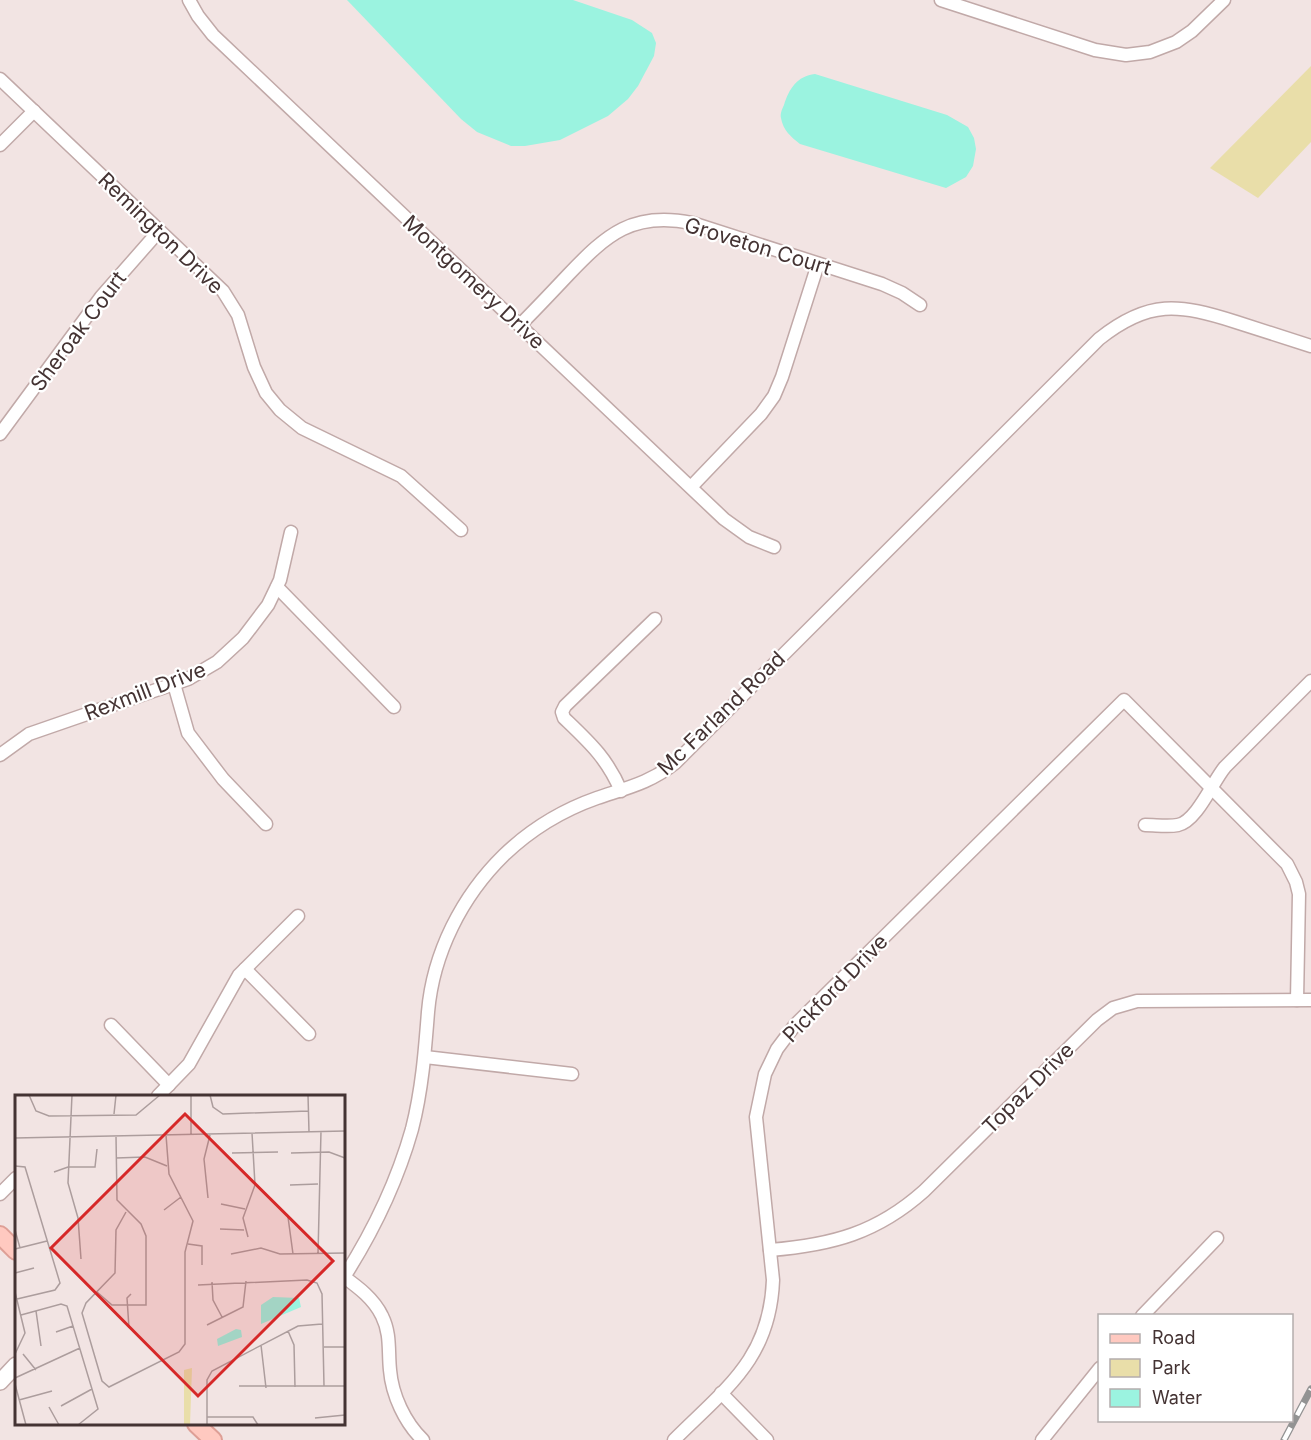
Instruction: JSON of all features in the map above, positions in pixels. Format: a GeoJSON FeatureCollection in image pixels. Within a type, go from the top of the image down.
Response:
{"type":"FeatureCollection","features":[{"type":"Feature","properties":{"kind":"main road"},"geometry":{"type":"LineString","coordinates":[[0,1235],[15,1250]]}},
{"type":"Feature","properties":{"kind":"street","name":"Montgomery Drive"},"geometry":{"type":"LineString","coordinates":[[189,0],[209,31],[691,487],[736,528],[759,542],[774,547]]}},
{"type":"Feature","properties":{"kind":"street"},"geometry":{"type":"LineString","coordinates":[[941,0],[1095,50],[1126,55],[1159,49],[1184,37],[1224,0]]}},
{"type":"Feature","properties":{"kind":"street","name":"Remington Drive"},"geometry":{"type":"LineString","coordinates":[[0,79],[223,291],[238,315],[260,380],[270,399],[285,415],[302,428],[401,476],[461,530]]}},
{"type":"Feature","properties":{"kind":"street"},"geometry":{"type":"LineString","coordinates":[[0,146],[34,111]]}},
{"type":"Feature","properties":{"kind":"street","name":"Groveton Court"},"geometry":{"type":"LineString","coordinates":[[520,325],[594,248],[614,233],[638,223],[660,220],[684,221],[882,284],[920,305]]}},
{"type":"Feature","properties":{"kind":"street","name":"Sheroak Court"},"geometry":{"type":"LineString","coordinates":[[0,435],[101,297],[159,231]]}},
{"type":"Feature","properties":{"kind":"street"},"geometry":{"type":"LineString","coordinates":[[691,487],[761,414],[774,396],[818,264]]}},
{"type":"Feature","properties":{"kind":"street","name":"Mc Farland Road"},"geometry":{"type":"LineString","coordinates":[[345,1275],[374,1228],[394,1182],[412,1127],[421,1086],[428,1012],[436,971],[453,925],[475,889],[502,857],[540,827],[577,806],[651,779],[680,758],[1099,339],[1123,322],[1139,314],[1174,307],[1196,309],[1311,346]]}},
{"type":"Feature","properties":{"kind":"street","name":"Rexmill Drive"},"geometry":{"type":"LineString","coordinates":[[0,755],[29,734],[174,684],[206,669],[238,644],[260,617],[277,587],[286,560],[291,532]]}},
{"type":"Feature","properties":{"kind":"street"},"geometry":{"type":"LineString","coordinates":[[277,587],[394,707]]}},
{"type":"Feature","properties":{"kind":"street"},"geometry":{"type":"LineString","coordinates":[[621,791],[613,770],[594,747],[564,718],[562,712],[565,706],[655,619]]}},
{"type":"Feature","properties":{"kind":"street"},"geometry":{"type":"LineString","coordinates":[[1145,825],[1182,824],[1201,804],[1225,767],[1311,681]]}},
{"type":"Feature","properties":{"kind":"street"},"geometry":{"type":"LineString","coordinates":[[174,684],[188,733],[223,779],[266,824]]}},
{"type":"Feature","properties":{"kind":"street","name":"Pickford Drive"},"geometry":{"type":"LineString","coordinates":[[674,1440],[749,1362],[765,1330],[773,1294],[756,1117],[765,1074],[777,1049],[795,1025],[1124,700],[1210,788]]}},
{"type":"Feature","properties":{"kind":"street"},"geometry":{"type":"LineString","coordinates":[[1210,788],[1287,864],[1296,882],[1299,894],[1298,1000]]}},
{"type":"Feature","properties":{"kind":"street"},"geometry":{"type":"LineString","coordinates":[[159,1095],[189,1064],[239,975],[298,916]]}},
{"type":"Feature","properties":{"kind":"street"},"geometry":{"type":"LineString","coordinates":[[245,969],[309,1034]]}},
{"type":"Feature","properties":{"kind":"street","name":"Topaz Drive"},"geometry":{"type":"LineString","coordinates":[[770,1250],[812,1246],[846,1238],[872,1227],[903,1209],[1097,1020],[1113,1008],[1137,1001],[1311,1000]]}},
{"type":"Feature","properties":{"kind":"street"},"geometry":{"type":"LineString","coordinates":[[111,1025],[169,1085]]}},
{"type":"Feature","properties":{"kind":"street"},"geometry":{"type":"LineString","coordinates":[[425,1057],[572,1074]]}},
{"type":"Feature","properties":{"kind":"street"},"geometry":{"type":"LineString","coordinates":[[0,1194],[15,1179]]}},
{"type":"Feature","properties":{"kind":"street"},"geometry":{"type":"LineString","coordinates":[[1144,1314],[1217,1238]]}},
{"type":"Feature","properties":{"kind":"street"},"geometry":{"type":"LineString","coordinates":[[345,1278],[362,1290],[382,1314],[389,1336],[390,1370],[397,1397],[410,1426],[423,1440]]}},
{"type":"Feature","properties":{"kind":"street"},"geometry":{"type":"LineString","coordinates":[[0,1382],[15,1366]]}},
{"type":"Feature","properties":{"kind":"street"},"geometry":{"type":"LineString","coordinates":[[1042,1440],[1098,1370]]}},
{"type":"Feature","properties":{"kind":"street"},"geometry":{"type":"LineString","coordinates":[[721,1393],[767,1440]]}},
{"type":"Feature","properties":{"kind":"green space"},"geometry":{"type":"Polygon","coordinates":[[[1311,66],[1311,142],[1258,198],[1210,168],[1311,66]]]}},
{"type":"Feature","properties":{"kind":"water"},"geometry":{"type":"Polygon","coordinates":[[[347,0],[573,0],[632,20],[652,33],[656,43],[654,56],[638,86],[628,99],[608,116],[560,140],[511,146],[477,132],[461,119],[347,0]]]}},
{"type":"Feature","properties":{"kind":"water"},"geometry":{"type":"Polygon","coordinates":[[[815,74],[947,115],[968,127],[974,138],[976,149],[973,166],[966,177],[946,188],[800,144],[786,130],[781,113],[788,94],[795,84],[803,77],[815,74]]]}},
{"type":"Feature","properties":{"kind":"railway"},"geometry":{"type":"LineString","coordinates":[[1284,1440],[1311,1389]]}}]}
